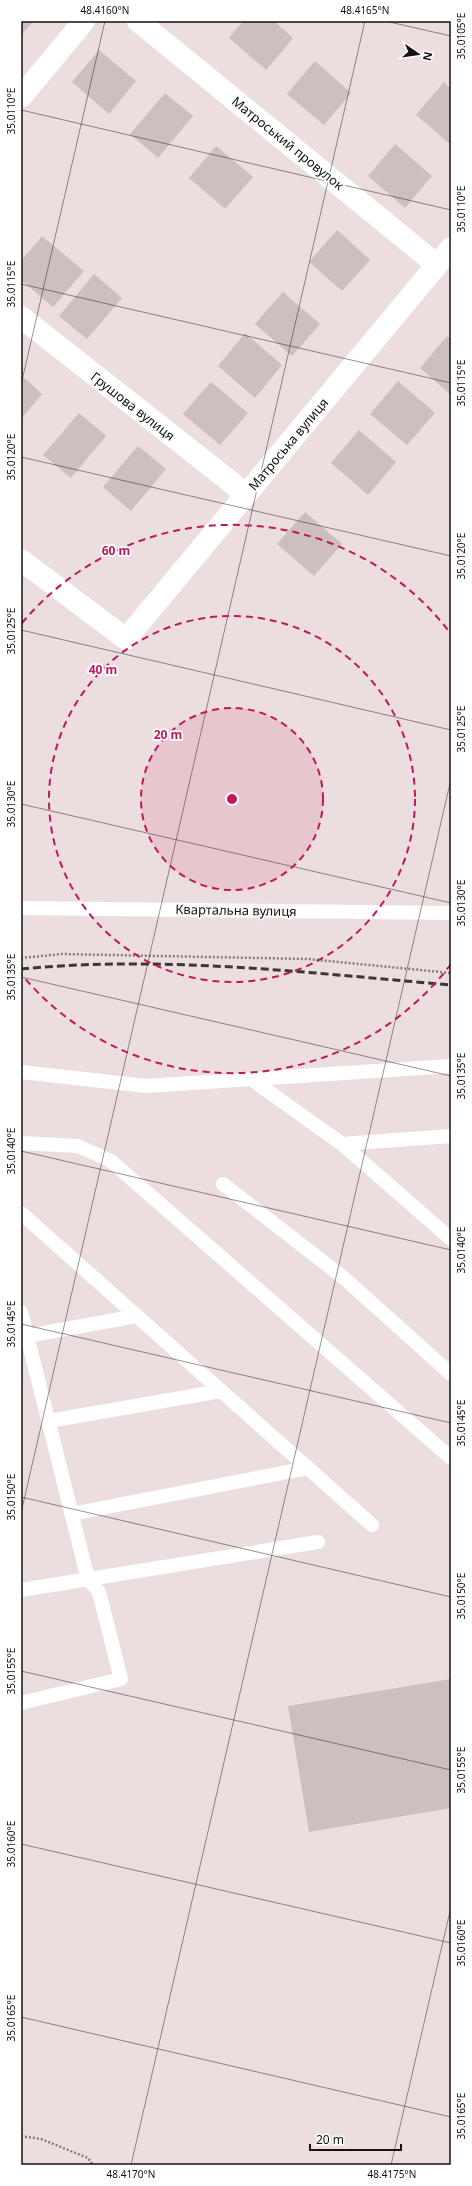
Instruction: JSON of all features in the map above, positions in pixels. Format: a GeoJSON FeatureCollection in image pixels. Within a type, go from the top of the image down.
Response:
{"type":"FeatureCollection","features":[{"type":"Feature","properties":{"kind":"street"},"geometry":{"type":"LineString","coordinates":[[21,97],[84,21]]}},
{"type":"Feature","properties":{"kind":"street","name":"Матроський провулок"},"geometry":{"type":"LineString","coordinates":[[138,21],[444,257]]}},
{"type":"Feature","properties":{"kind":"street","name":"Матроська вулиця"},"geometry":{"type":"LineString","coordinates":[[21,560],[126,639],[444,257]]}},
{"type":"Feature","properties":{"kind":"street","name":"Грушова вулиця"},"geometry":{"type":"LineString","coordinates":[[21,317],[246,494]]}},
{"type":"Feature","properties":{"kind":"lane","name":"Квартальна вулиця"},"geometry":{"type":"LineString","coordinates":[[21,908],[451,913]]}},
{"type":"Feature","properties":{"kind":"lane"},"geometry":{"type":"LineString","coordinates":[[21,1072],[147,1086],[451,1066]]}},
{"type":"Feature","properties":{"kind":"lane"},"geometry":{"type":"LineString","coordinates":[[251,1079],[342,1144],[451,1239]]}},
{"type":"Feature","properties":{"kind":"lane"},"geometry":{"type":"LineString","coordinates":[[342,1144],[451,1136]]}},
{"type":"Feature","properties":{"kind":"lane"},"geometry":{"type":"LineString","coordinates":[[21,1143],[78,1146],[111,1161],[451,1458]]}},
{"type":"Feature","properties":{"kind":"lane"},"geometry":{"type":"LineString","coordinates":[[223,1184],[344,1278],[451,1374]]}},
{"type":"Feature","properties":{"kind":"lane"},"geometry":{"type":"LineString","coordinates":[[21,1213],[372,1525]]}},
{"type":"Feature","properties":{"kind":"lane"},"geometry":{"type":"LineString","coordinates":[[21,1312],[88,1579],[99,1592],[121,1679],[21,1703]]}},
{"type":"Feature","properties":{"kind":"lane"},"geometry":{"type":"LineString","coordinates":[[27,1336],[137,1316]]}},
{"type":"Feature","properties":{"kind":"lane"},"geometry":{"type":"LineString","coordinates":[[48,1421],[221,1391]]}},
{"type":"Feature","properties":{"kind":"lane"},"geometry":{"type":"LineString","coordinates":[[71,1514],[308,1468]]}},
{"type":"Feature","properties":{"kind":"lane"},"geometry":{"type":"LineString","coordinates":[[21,1590],[318,1542]]}},
{"type":"Feature","properties":{"kind":"path"},"geometry":{"type":"LineString","coordinates":[[21,958],[62,954],[308,959],[451,973]]}},
{"type":"Feature","properties":{"kind":"path"},"geometry":{"type":"LineString","coordinates":[[21,2136],[47,2142],[88,2158],[93,2165]]}},
{"type":"Feature","properties":{"kind":"building"},"geometry":{"type":"Polygon","coordinates":[[[21,21],[34,21],[22,34],[21,33],[21,21]]]}},
{"type":"Feature","properties":{"kind":"building"},"geometry":{"type":"Polygon","coordinates":[[[243,21],[274,21],[293,38],[266,70],[229,38],[243,21]]]}},
{"type":"Feature","properties":{"kind":"building"},"geometry":{"type":"Polygon","coordinates":[[[99,50],[136,81],[109,114],[72,82],[99,50]]]}},
{"type":"Feature","properties":{"kind":"building"},"geometry":{"type":"Polygon","coordinates":[[[315,61],[351,93],[324,125],[287,94],[315,61]]]}},
{"type":"Feature","properties":{"kind":"building"},"geometry":{"type":"Polygon","coordinates":[[[444,82],[451,89],[451,145],[416,115],[444,82]]]}},
{"type":"Feature","properties":{"kind":"building"},"geometry":{"type":"Polygon","coordinates":[[[165,93],[193,116],[158,158],[130,134],[165,93]]]}},
{"type":"Feature","properties":{"kind":"building"},"geometry":{"type":"Polygon","coordinates":[[[395,144],[432,176],[405,208],[368,176],[395,144]]]}},
{"type":"Feature","properties":{"kind":"building"},"geometry":{"type":"Polygon","coordinates":[[[216,146],[253,177],[225,209],[189,178],[216,146]]]}},
{"type":"Feature","properties":{"kind":"building"},"geometry":{"type":"Polygon","coordinates":[[[337,230],[370,260],[342,291],[309,262],[337,230]]]}},
{"type":"Feature","properties":{"kind":"building"},"geometry":{"type":"Polygon","coordinates":[[[42,236],[84,271],[53,307],[21,280],[21,261],[42,236]]]}},
{"type":"Feature","properties":{"kind":"building"},"geometry":{"type":"Polygon","coordinates":[[[94,274],[122,298],[87,339],[59,316],[94,274]]]}},
{"type":"Feature","properties":{"kind":"building"},"geometry":{"type":"Polygon","coordinates":[[[283,292],[320,324],[292,356],[255,324],[283,292]]]}},
{"type":"Feature","properties":{"kind":"building"},"geometry":{"type":"Polygon","coordinates":[[[245,333],[282,365],[255,398],[218,366],[245,333]]]}},
{"type":"Feature","properties":{"kind":"building"},"geometry":{"type":"Polygon","coordinates":[[[447,336],[451,339],[451,395],[420,368],[447,336]]]}},
{"type":"Feature","properties":{"kind":"building"},"geometry":{"type":"Polygon","coordinates":[[[21,375],[42,394],[21,419],[21,375]]]}},
{"type":"Feature","properties":{"kind":"building"},"geometry":{"type":"Polygon","coordinates":[[[398,381],[435,413],[407,445],[370,414],[398,381]]]}},
{"type":"Feature","properties":{"kind":"building"},"geometry":{"type":"Polygon","coordinates":[[[211,382],[248,413],[220,445],[183,414],[211,382]]]}},
{"type":"Feature","properties":{"kind":"building"},"geometry":{"type":"Polygon","coordinates":[[[79,413],[106,436],[71,478],[43,455],[79,413]]]}},
{"type":"Feature","properties":{"kind":"building"},"geometry":{"type":"Polygon","coordinates":[[[359,430],[396,462],[368,495],[331,463],[359,430]]]}},
{"type":"Feature","properties":{"kind":"building"},"geometry":{"type":"Polygon","coordinates":[[[138,446],[166,469],[131,511],[103,487],[138,446]]]}},
{"type":"Feature","properties":{"kind":"building"},"geometry":{"type":"Polygon","coordinates":[[[305,512],[342,544],[314,576],[277,544],[305,512]]]}},
{"type":"Feature","properties":{"kind":"building"},"geometry":{"type":"Polygon","coordinates":[[[451,1679],[451,1808],[309,1832],[288,1706],[451,1679]]]}},
{"type":"Feature","properties":{"kind":"railway"},"geometry":{"type":"LineString","coordinates":[[21,969],[75,965],[129,964],[236,967],[451,985]]}}]}
